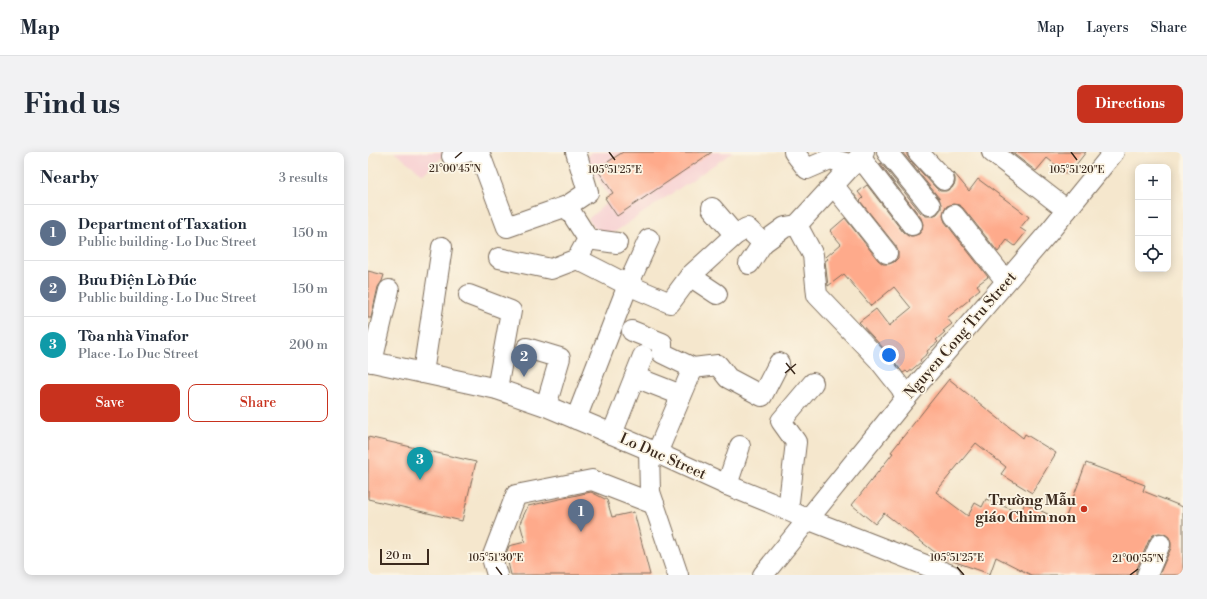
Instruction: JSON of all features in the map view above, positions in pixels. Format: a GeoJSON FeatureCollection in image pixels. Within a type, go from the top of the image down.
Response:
{"type":"FeatureCollection","features":[{"type":"Feature","properties":{"kind":"street"},"geometry":{"type":"LineString","coordinates":[[480,152],[507,227],[567,206],[588,192],[576,152]]}},
{"type":"Feature","properties":{"kind":"street"},"geometry":{"type":"LineString","coordinates":[[794,152],[807,169],[830,159],[859,158]]}},
{"type":"Feature","properties":{"kind":"street"},"geometry":{"type":"LineString","coordinates":[[887,152],[930,205]]}},
{"type":"Feature","properties":{"kind":"street"},"geometry":{"type":"LineString","coordinates":[[918,152],[944,180]]}},
{"type":"Feature","properties":{"kind":"street"},"geometry":{"type":"LineString","coordinates":[[992,152],[1067,210]]}},
{"type":"Feature","properties":{"kind":"street","name":"Nguyen Cong Tru Street"},"geometry":{"type":"LineString","coordinates":[[763,575],[906,398],[1067,210],[1114,152]]}},
{"type":"Feature","properties":{"kind":"street"},"geometry":{"type":"LineString","coordinates":[[749,264],[763,244],[785,227],[797,225],[859,158]]}},
{"type":"Feature","properties":{"kind":"street"},"geometry":{"type":"LineString","coordinates":[[859,158],[912,225]]}},
{"type":"Feature","properties":{"kind":"street"},"geometry":{"type":"LineString","coordinates":[[834,186],[886,253]]}},
{"type":"Feature","properties":{"kind":"street"},"geometry":{"type":"LineString","coordinates":[[567,206],[588,239],[617,243]]}},
{"type":"Feature","properties":{"kind":"street"},"geometry":{"type":"LineString","coordinates":[[712,208],[735,235]]}},
{"type":"Feature","properties":{"kind":"street"},"geometry":{"type":"LineString","coordinates":[[954,215],[1006,281]]}},
{"type":"Feature","properties":{"kind":"street"},"geometry":{"type":"LineString","coordinates":[[797,225],[813,255],[817,295],[878,359],[901,388],[906,398]]}},
{"type":"Feature","properties":{"kind":"street"},"geometry":{"type":"LineString","coordinates":[[577,259],[628,286],[670,303],[690,276],[735,235],[747,228],[763,244]]}},
{"type":"Feature","properties":{"kind":"street"},"geometry":{"type":"LineString","coordinates":[[499,258],[551,269],[577,259],[588,239]]}},
{"type":"Feature","properties":{"kind":"street"},"geometry":{"type":"LineString","coordinates":[[576,419],[628,286],[649,239]]}},
{"type":"Feature","properties":{"kind":"street"},"geometry":{"type":"LineString","coordinates":[[423,373],[442,246]]}},
{"type":"Feature","properties":{"kind":"street"},"geometry":{"type":"LineString","coordinates":[[690,276],[717,294]]}},
{"type":"Feature","properties":{"kind":"street"},"geometry":{"type":"LineString","coordinates":[[370,361],[389,290]]}},
{"type":"Feature","properties":{"kind":"street"},"geometry":{"type":"LineString","coordinates":[[469,295],[511,311],[497,389]]}},
{"type":"Feature","properties":{"kind":"street"},"geometry":{"type":"LineString","coordinates":[[632,331],[662,343],[662,353],[692,368],[718,365],[728,378],[762,396],[779,363]]}},
{"type":"Feature","properties":{"kind":"street"},"geometry":{"type":"LineString","coordinates":[[527,348],[560,358],[546,406]]}},
{"type":"Feature","properties":{"kind":"street"},"geometry":{"type":"LineString","coordinates":[[612,434],[643,356]]}},
{"type":"Feature","properties":{"kind":"street","name":"Lo Duc Street"},"geometry":{"type":"LineString","coordinates":[[370,361],[497,389],[546,406],[653,451],[788,510],[807,520],[951,575]]}},
{"type":"Feature","properties":{"kind":"street"},"geometry":{"type":"LineString","coordinates":[[678,575],[650,492],[653,451],[681,395],[692,368]]}},
{"type":"Feature","properties":{"kind":"street"},"geometry":{"type":"LineString","coordinates":[[635,377],[681,395]]}},
{"type":"Feature","properties":{"kind":"street"},"geometry":{"type":"LineString","coordinates":[[788,510],[796,442],[781,421],[814,383]]}},
{"type":"Feature","properties":{"kind":"street"},"geometry":{"type":"LineString","coordinates":[[728,485],[740,446]]}},
{"type":"Feature","properties":{"kind":"street"},"geometry":{"type":"LineString","coordinates":[[497,575],[492,558],[516,495],[592,480],[654,504]]}},
{"type":"Feature","properties":{"kind":"street"},"geometry":{"type":"LineString","coordinates":[[1147,575],[1160,544]]}},
{"type":"Feature","properties":{"kind":"shaded area"},"geometry":{"type":"Polygon","coordinates":[[[394,152],[448,152],[423,174],[394,152]]]}},
{"type":"Feature","properties":{"kind":"shaded area"},"geometry":{"type":"Polygon","coordinates":[[[592,152],[733,152],[603,240],[588,219],[611,199],[583,158],[592,152]]]}},
{"type":"Feature","properties":{"kind":"building"},"geometry":{"type":"Polygon","coordinates":[[[623,152],[712,152],[617,216],[605,198],[613,193],[597,169],[623,152]]]}},
{"type":"Feature","properties":{"kind":"building"},"geometry":{"type":"Polygon","coordinates":[[[902,152],[907,152],[910,160],[940,191],[946,191],[952,188],[955,183],[954,173],[969,191],[978,179],[1029,217],[1020,228],[1026,232],[1015,246],[1007,240],[998,252],[963,208],[959,205],[953,204],[947,206],[944,210],[943,216],[945,222],[988,277],[977,285],[980,289],[969,298],[970,299],[947,318],[952,324],[943,331],[945,332],[936,340],[938,342],[927,351],[928,353],[920,360],[921,362],[908,373],[906,371],[903,373],[886,351],[859,322],[876,309],[889,326],[911,308],[894,287],[871,306],[844,274],[828,286],[825,261],[828,259],[826,257],[841,244],[830,231],[845,218],[878,260],[883,264],[894,262],[898,258],[896,246],[860,201],[863,198],[858,192],[867,185],[903,232],[908,236],[913,236],[919,234],[922,230],[923,224],[921,218],[880,164],[881,163],[921,213],[926,216],[932,216],[937,214],[941,209],[939,198],[902,152]]]}},
{"type":"Feature","properties":{"kind":"building"},"geometry":{"type":"Polygon","coordinates":[[[1011,152],[1086,152],[1068,175],[1047,158],[1036,171],[1011,152]]]}},
{"type":"Feature","properties":{"kind":"building"},"geometry":{"type":"Polygon","coordinates":[[[368,271],[384,275],[378,287],[371,318],[368,318],[368,271]]]}},
{"type":"Feature","properties":{"kind":"building"},"geometry":{"type":"Polygon","coordinates":[[[949,379],[1023,438],[1025,434],[1056,453],[1032,493],[1001,474],[1006,467],[976,443],[936,492],[968,516],[975,503],[982,507],[986,499],[1020,513],[1025,503],[1064,522],[1086,463],[1145,485],[1143,491],[1183,507],[1183,575],[1159,575],[1171,548],[1171,543],[1169,537],[1165,534],[1159,533],[1153,535],[1149,540],[1136,571],[1136,575],[1031,575],[996,557],[990,574],[941,557],[884,513],[875,524],[852,505],[893,453],[891,452],[949,379]]]}},
{"type":"Feature","properties":{"kind":"building"},"geometry":{"type":"Polygon","coordinates":[[[368,437],[476,462],[462,521],[368,499],[368,437]]]}},
{"type":"Feature","properties":{"kind":"building"},"geometry":{"type":"Polygon","coordinates":[[[591,492],[607,500],[612,517],[634,512],[650,575],[511,575],[506,554],[509,546],[525,542],[520,523],[528,506],[591,492]]]}},
{"type":"Feature","properties":{"kind":"place","name":"Bưu Điện Lò Đúc"},"geometry":{"type":"Point","coordinates":[524,377]}},
{"type":"Feature","properties":{"kind":"place","name":"Tòa nhà Vinafor"},"geometry":{"type":"Point","coordinates":[420,480]}},
{"type":"Feature","properties":{"kind":"place","name":"Trường Mẫu giáo Chim non"},"geometry":{"type":"Point","coordinates":[1084,509]}},
{"type":"Feature","properties":{"kind":"place","name":"Department of Taxation"},"geometry":{"type":"Point","coordinates":[581,532]}}]}
